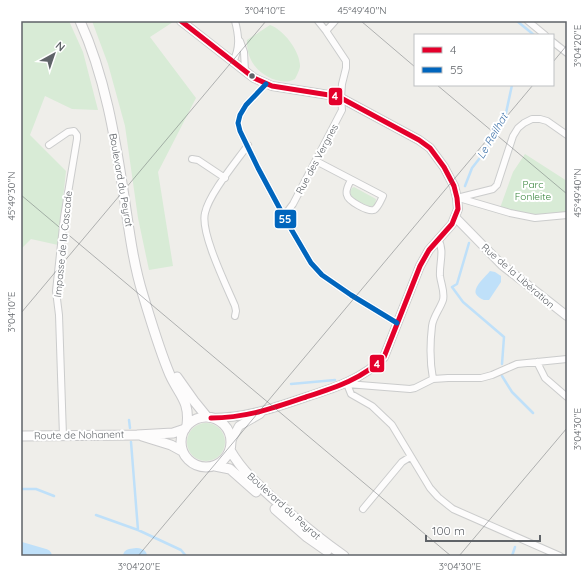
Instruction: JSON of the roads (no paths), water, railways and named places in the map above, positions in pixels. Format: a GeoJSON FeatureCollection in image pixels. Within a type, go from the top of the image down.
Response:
{"type":"FeatureCollection","features":[{"type":"Feature","properties":{"kind":"main road","name":"Boulevard du Peyrat"},"geometry":{"type":"LineString","coordinates":[[80,21],[102,82],[110,116],[142,293],[170,375],[187,406],[188,418],[186,427]]}},
{"type":"Feature","properties":{"kind":"main road","name":"Boulevard du Peyrat"},"geometry":{"type":"LineString","coordinates":[[158,340],[175,373],[194,401],[209,417]]}},
{"type":"Feature","properties":{"kind":"main road"},"geometry":{"type":"LineString","coordinates":[[209,417],[218,420],[227,429],[231,446],[224,460],[215,466],[198,466],[188,460],[182,451],[182,436],[186,427],[196,419],[209,417]]}},
{"type":"Feature","properties":{"kind":"main road","name":"Route de Nohanent"},"geometry":{"type":"LineString","coordinates":[[21,436],[137,435],[173,433],[186,427]]}},
{"type":"Feature","properties":{"kind":"main road","name":"Route de Nohanent"},"geometry":{"type":"LineString","coordinates":[[137,435],[171,445],[182,451]]}},
{"type":"Feature","properties":{"kind":"main road","name":"Boulevard du Peyrat"},"geometry":{"type":"LineString","coordinates":[[231,446],[235,459],[256,483],[312,532],[344,556]]}},
{"type":"Feature","properties":{"kind":"main road","name":"Boulevard du Peyrat"},"geometry":{"type":"LineString","coordinates":[[215,466],[230,469],[307,537],[337,556]]}},
{"type":"Feature","properties":{"kind":"street"},"geometry":{"type":"LineString","coordinates":[[181,21],[254,78],[266,84],[341,98],[407,132],[430,148],[444,167],[454,186],[458,209],[452,224],[429,250],[420,266],[384,357],[376,366],[347,384],[264,412],[231,418],[209,417]]}},
{"type":"Feature","properties":{"kind":"street"},"geometry":{"type":"LineString","coordinates":[[235,21],[238,38],[244,52],[245,71]]}},
{"type":"Feature","properties":{"kind":"street","name":"Rue des Vergnes"},"geometry":{"type":"LineString","coordinates":[[284,216],[294,204],[342,110],[342,84],[346,61],[318,21]]}},
{"type":"Feature","properties":{"kind":"street"},"geometry":{"type":"LineString","coordinates":[[326,31],[336,21]]}},
{"type":"Feature","properties":{"kind":"street"},"geometry":{"type":"LineString","coordinates":[[528,21],[544,34]]}},
{"type":"Feature","properties":{"kind":"street"},"geometry":{"type":"LineString","coordinates":[[233,62],[237,53],[238,38]]}},
{"type":"Feature","properties":{"kind":"street"},"geometry":{"type":"LineString","coordinates":[[554,43],[567,53]]}},
{"type":"Feature","properties":{"kind":"street"},"geometry":{"type":"LineString","coordinates":[[266,84],[246,105],[238,119],[240,131],[284,216],[310,263],[319,272],[346,292],[397,323]]}},
{"type":"Feature","properties":{"kind":"street"},"geometry":{"type":"LineString","coordinates":[[457,198],[493,189],[497,185],[513,136],[518,128],[524,123],[532,119],[540,119],[551,123],[567,135]]}},
{"type":"Feature","properties":{"kind":"street","name":"Impasse de la Cascade"},"geometry":{"type":"LineString","coordinates":[[49,145],[68,132],[74,131],[77,135],[78,139],[64,217],[56,292],[59,315],[63,436]]}},
{"type":"Feature","properties":{"kind":"street"},"geometry":{"type":"LineString","coordinates":[[235,316],[235,306],[206,235],[204,222],[205,212],[209,201],[248,145]]}},
{"type":"Feature","properties":{"kind":"street"},"geometry":{"type":"LineString","coordinates":[[192,159],[198,160],[225,178]]}},
{"type":"Feature","properties":{"kind":"street"},"geometry":{"type":"LineString","coordinates":[[316,161],[383,196],[377,208],[369,210],[350,200],[346,191],[351,180]]}},
{"type":"Feature","properties":{"kind":"street"},"geometry":{"type":"LineString","coordinates":[[457,198],[510,213],[535,218],[567,215]]}},
{"type":"Feature","properties":{"kind":"street","name":"Rue de la Libération"},"geometry":{"type":"LineString","coordinates":[[455,217],[502,265],[567,316]]}},
{"type":"Feature","properties":{"kind":"street"},"geometry":{"type":"LineString","coordinates":[[434,379],[431,341],[432,324],[441,306],[443,298],[440,268],[442,245],[438,239]]}},
{"type":"Feature","properties":{"kind":"street"},"geometry":{"type":"LineString","coordinates":[[347,384],[410,389],[434,379],[481,378],[525,362],[567,359]]}},
{"type":"Feature","properties":{"kind":"street"},"geometry":{"type":"LineString","coordinates":[[537,362],[545,378],[567,397]]}},
{"type":"Feature","properties":{"kind":"street"},"geometry":{"type":"LineString","coordinates":[[347,384],[351,394],[372,406],[392,426],[430,488],[438,497],[453,509],[560,556]]}},
{"type":"Feature","properties":{"kind":"street"},"geometry":{"type":"LineString","coordinates":[[231,446],[239,426],[264,412]]}},
{"type":"Feature","properties":{"kind":"street"},"geometry":{"type":"LineString","coordinates":[[363,509],[402,462],[410,457]]}},
{"type":"Feature","properties":{"kind":"water"},"geometry":{"type":"Polygon","coordinates":[[[490,271],[501,276],[501,282],[489,300],[484,300],[477,296],[476,288],[490,271]]]}},
{"type":"Feature","properties":{"kind":"waterway","name":"Le Reilhat"},"geometry":{"type":"LineString","coordinates":[[517,21],[533,34]]}},
{"type":"Feature","properties":{"kind":"waterway","name":"Le Reilhat"},"geometry":{"type":"LineString","coordinates":[[465,186],[472,168],[483,154],[506,113],[512,86]]}},
{"type":"Feature","properties":{"kind":"waterway","name":"Le Reilhat"},"geometry":{"type":"LineString","coordinates":[[469,243],[457,284],[452,287],[463,302],[504,337],[502,364]]}},
{"type":"Feature","properties":{"kind":"waterway","name":"Le Reilhat"},"geometry":{"type":"LineString","coordinates":[[502,376],[512,392],[533,413]]}},
{"type":"Feature","properties":{"kind":"waterway"},"geometry":{"type":"LineString","coordinates":[[291,384],[335,380]]}},
{"type":"Feature","properties":{"kind":"waterway"},"geometry":{"type":"LineString","coordinates":[[129,420],[130,428]]}},
{"type":"Feature","properties":{"kind":"waterway"},"geometry":{"type":"LineString","coordinates":[[131,442],[138,530]]}},
{"type":"Feature","properties":{"kind":"waterway"},"geometry":{"type":"LineString","coordinates":[[21,489],[36,489],[54,496]]}},
{"type":"Feature","properties":{"kind":"waterway"},"geometry":{"type":"LineString","coordinates":[[96,515],[138,530],[181,550],[186,556]]}},
{"type":"Feature","properties":{"kind":"waterway","name":"Le Reilhat"},"geometry":{"type":"LineString","coordinates":[[512,556],[515,547]]}},
{"type":"Feature","properties":{"kind":"waterway"},"geometry":{"type":"LineString","coordinates":[[21,549],[45,556]]}},
{"type":"Feature","properties":{"kind":"waterway"},"geometry":{"type":"LineString","coordinates":[[130,556],[140,556]]}},
{"type":"Feature","properties":{"kind":"park label","name":"Parc Fonleite"},"geometry":{"type":"Point","coordinates":[533,190]}}]}
